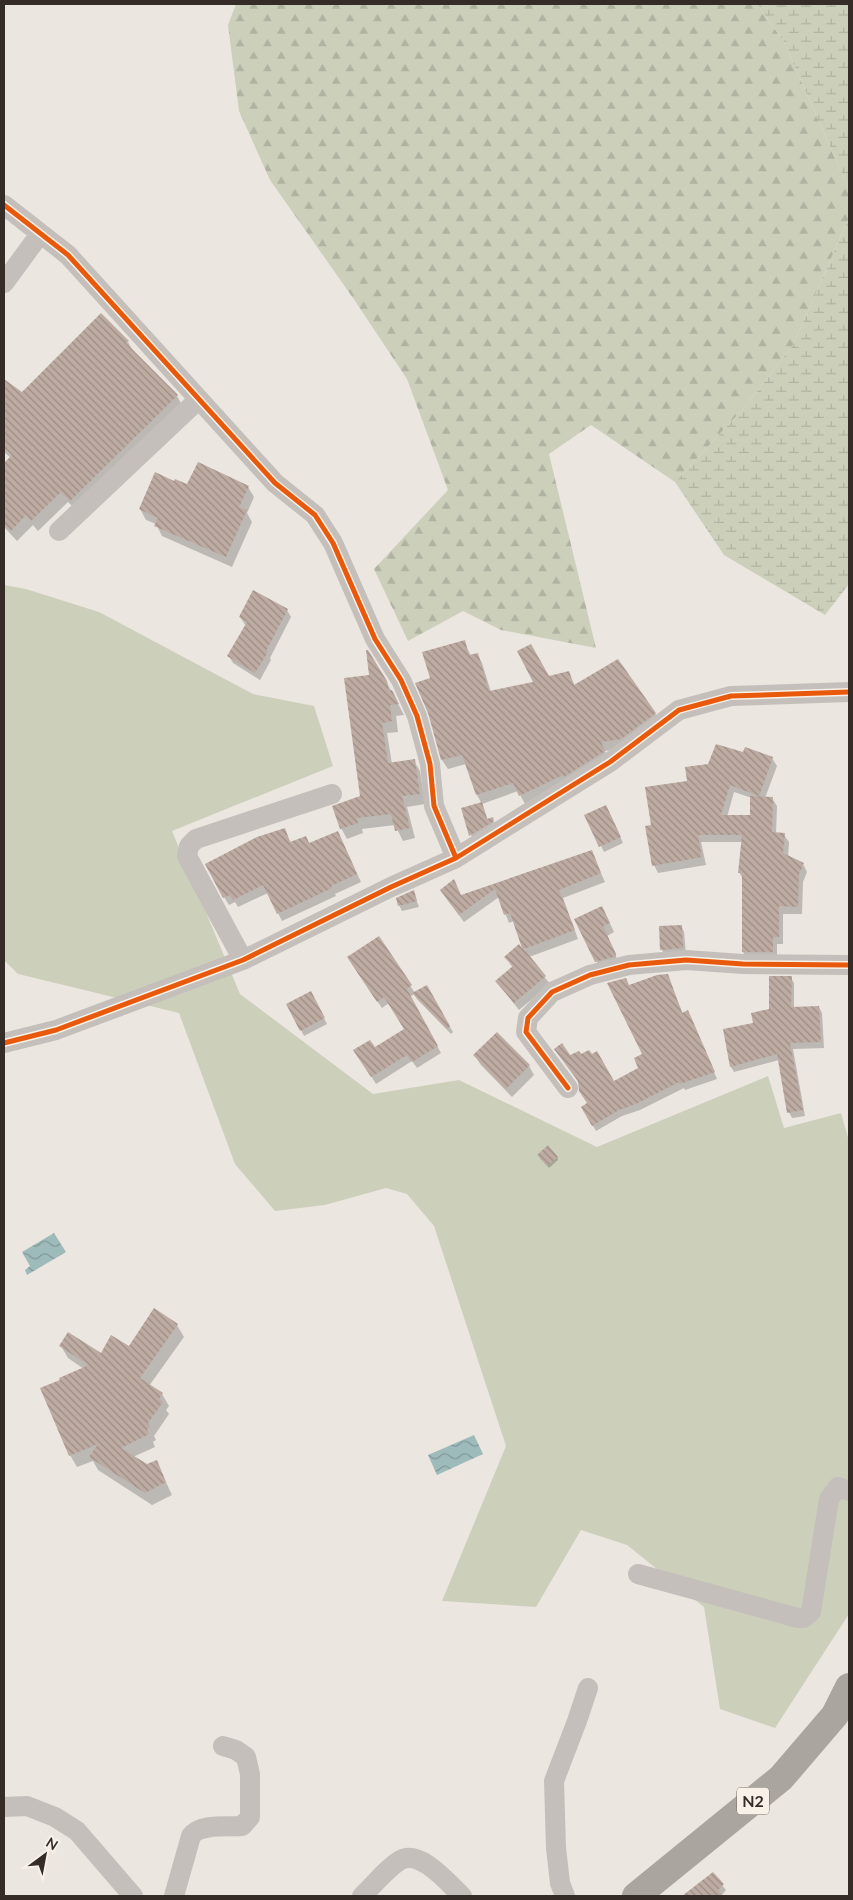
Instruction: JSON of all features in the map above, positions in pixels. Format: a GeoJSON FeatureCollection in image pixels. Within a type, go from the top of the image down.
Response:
{"type":"FeatureCollection","features":[{"type":"Feature","properties":{"kind":"highway","name":"N2"},"geometry":{"type":"LineString","coordinates":[[636,1896],[781,1778],[842,1718],[849,1687]]}},
{"type":"Feature","properties":{"kind":"street"},"geometry":{"type":"LineString","coordinates":[[4,205],[68,256],[275,483],[316,515],[333,543],[375,639],[401,680],[417,716],[430,764],[434,806],[456,858]]}},
{"type":"Feature","properties":{"kind":"street"},"geometry":{"type":"LineString","coordinates":[[4,283],[40,234]]}},
{"type":"Feature","properties":{"kind":"street"},"geometry":{"type":"LineString","coordinates":[[58,530],[200,399]]}},
{"type":"Feature","properties":{"kind":"street"},"geometry":{"type":"LineString","coordinates":[[4,1025],[10,1041],[56,1030],[243,960],[391,887],[456,858],[610,762],[680,710],[731,696],[849,692]]}},
{"type":"Feature","properties":{"kind":"street"},"geometry":{"type":"LineString","coordinates":[[243,960],[188,856],[189,846],[196,839],[332,794]]}},
{"type":"Feature","properties":{"kind":"street"},"geometry":{"type":"LineString","coordinates":[[568,1088],[526,1032],[528,1018],[552,992],[590,975],[639,964],[686,960],[743,964],[849,965]]}},
{"type":"Feature","properties":{"kind":"street"},"geometry":{"type":"LineString","coordinates":[[638,1574],[798,1618],[804,1618],[811,1612],[829,1499],[838,1488],[849,1491]]}},
{"type":"Feature","properties":{"kind":"street"},"geometry":{"type":"LineString","coordinates":[[565,1896],[560,1883],[556,1848],[554,1781],[588,1688]]}},
{"type":"Feature","properties":{"kind":"street"},"geometry":{"type":"LineString","coordinates":[[174,1896],[191,1836],[195,1831],[203,1828],[242,1826],[250,1817],[250,1774],[246,1757],[236,1750],[223,1746]]}},
{"type":"Feature","properties":{"kind":"street"},"geometry":{"type":"LineString","coordinates":[[4,1807],[27,1806],[55,1817],[76,1831],[134,1896]]}},
{"type":"Feature","properties":{"kind":"street"},"geometry":{"type":"LineString","coordinates":[[362,1896],[400,1860],[412,1858],[426,1862],[462,1896]]}},
{"type":"Feature","properties":{"kind":"green space"},"geometry":{"type":"Polygon","coordinates":[[[236,4],[757,4],[784,42],[849,190],[849,218],[793,345],[744,408],[675,482],[591,425],[549,454],[596,648],[501,630],[463,611],[408,641],[374,569],[448,490],[407,379],[270,180],[239,111],[228,25],[236,4]]]}},
{"type":"Feature","properties":{"kind":"green space"},"geometry":{"type":"Polygon","coordinates":[[[757,4],[849,4],[849,190],[784,42],[757,4]]]}},
{"type":"Feature","properties":{"kind":"green space"},"geometry":{"type":"Polygon","coordinates":[[[849,218],[849,584],[825,615],[724,555],[675,482],[744,408],[793,345],[849,218]]]}},
{"type":"Feature","properties":{"kind":"green space"},"geometry":{"type":"Polygon","coordinates":[[[4,585],[26,589],[99,612],[253,694],[314,706],[333,766],[172,831],[240,994],[373,1094],[459,1080],[597,1147],[768,1076],[784,1128],[841,1113],[849,1141],[849,1614],[775,1728],[720,1709],[704,1607],[627,1545],[581,1530],[536,1607],[442,1601],[506,1446],[434,1226],[407,1194],[386,1188],[325,1205],[275,1211],[235,1164],[179,1013],[18,974],[4,960],[4,585]]]}},
{"type":"Feature","properties":{"kind":"water"},"geometry":{"type":"Polygon","coordinates":[[[54,1233],[66,1252],[27,1275],[25,1270],[30,1266],[22,1252],[54,1233]]]}},
{"type":"Feature","properties":{"kind":"water"},"geometry":{"type":"Polygon","coordinates":[[[474,1435],[483,1454],[437,1475],[428,1455],[474,1435]]]}},
{"type":"Feature","properties":{"kind":"building"},"geometry":{"type":"Polygon","coordinates":[[[101,313],[129,341],[126,343],[178,395],[70,501],[61,492],[31,521],[26,515],[11,531],[4,524],[4,463],[12,455],[4,448],[4,379],[22,392],[101,313]]]}},
{"type":"Feature","properties":{"kind":"building"},"geometry":{"type":"Polygon","coordinates":[[[198,462],[249,486],[239,507],[247,510],[226,557],[154,526],[158,518],[139,509],[155,472],[174,481],[175,479],[187,484],[198,462]]]}},
{"type":"Feature","properties":{"kind":"building"},"geometry":{"type":"Polygon","coordinates":[[[253,590],[288,609],[266,651],[268,652],[255,673],[227,656],[247,622],[239,617],[253,590]]]}},
{"type":"Feature","properties":{"kind":"building"},"geometry":{"type":"Polygon","coordinates":[[[465,640],[469,655],[478,653],[489,691],[533,682],[517,651],[531,644],[549,676],[569,671],[574,685],[618,659],[656,713],[621,739],[601,742],[605,751],[564,777],[563,775],[519,796],[513,783],[476,795],[462,755],[441,760],[428,713],[415,683],[430,678],[422,652],[465,640]]]}},
{"type":"Feature","properties":{"kind":"building"},"geometry":{"type":"Polygon","coordinates":[[[366,650],[368,650],[387,681],[389,691],[392,690],[399,704],[390,705],[392,721],[382,723],[388,763],[415,759],[420,794],[402,796],[410,828],[395,831],[391,814],[357,818],[358,823],[340,829],[332,806],[360,796],[344,678],[369,675],[366,650]]]}},
{"type":"Feature","properties":{"kind":"building"},"geometry":{"type":"Polygon","coordinates":[[[716,744],[743,752],[745,747],[773,757],[759,796],[730,785],[721,815],[750,815],[750,796],[773,797],[772,832],[785,833],[783,853],[804,863],[799,874],[798,907],[779,906],[779,937],[773,937],[773,952],[742,952],[742,873],[738,873],[742,835],[698,835],[702,857],[652,866],[645,826],[651,825],[645,787],[687,781],[685,767],[708,764],[716,744]]]}},
{"type":"Feature","properties":{"kind":"building"},"geometry":{"type":"Polygon","coordinates":[[[482,802],[487,819],[493,817],[494,821],[469,836],[461,808],[482,802]]]}},
{"type":"Feature","properties":{"kind":"building"},"geometry":{"type":"Polygon","coordinates":[[[606,805],[621,837],[599,847],[584,815],[606,805]]]}},
{"type":"Feature","properties":{"kind":"building"},"geometry":{"type":"Polygon","coordinates":[[[285,828],[290,842],[306,836],[309,843],[338,831],[357,874],[277,914],[263,885],[233,900],[230,895],[223,898],[205,864],[257,837],[285,828]]]}},
{"type":"Feature","properties":{"kind":"building"},"geometry":{"type":"Polygon","coordinates":[[[592,850],[601,873],[559,890],[575,930],[524,949],[546,976],[514,1003],[495,981],[513,966],[504,957],[519,944],[522,948],[510,913],[504,915],[495,889],[459,915],[440,890],[454,879],[461,895],[592,850]]]}},
{"type":"Feature","properties":{"kind":"building"},"geometry":{"type":"Polygon","coordinates":[[[414,890],[417,901],[398,906],[396,898],[414,890]]]}},
{"type":"Feature","properties":{"kind":"building"},"geometry":{"type":"Polygon","coordinates":[[[602,906],[610,923],[603,926],[616,956],[595,962],[574,919],[602,906]]]}},
{"type":"Feature","properties":{"kind":"building"},"geometry":{"type":"Polygon","coordinates":[[[682,925],[683,948],[660,950],[659,926],[682,925]]]}},
{"type":"Feature","properties":{"kind":"building"},"geometry":{"type":"Polygon","coordinates":[[[379,936],[412,985],[407,989],[438,1046],[412,1062],[407,1055],[371,1077],[353,1050],[370,1040],[375,1047],[404,1029],[384,997],[377,1002],[347,957],[379,936]]]}},
{"type":"Feature","properties":{"kind":"building"},"geometry":{"type":"Polygon","coordinates":[[[668,974],[682,1013],[688,1010],[715,1072],[680,1084],[679,1082],[636,1104],[619,1110],[592,1126],[581,1107],[587,1103],[579,1091],[578,1081],[554,1049],[562,1043],[570,1055],[579,1051],[581,1054],[589,1050],[592,1054],[597,1051],[614,1081],[638,1068],[634,1058],[642,1054],[607,983],[626,978],[629,985],[657,975],[668,974]]]}},
{"type":"Feature","properties":{"kind":"building"},"geometry":{"type":"Polygon","coordinates":[[[769,976],[792,976],[791,1007],[819,1006],[821,1042],[790,1043],[803,1110],[787,1113],[777,1054],[730,1067],[723,1029],[753,1023],[751,1013],[769,1009],[769,976]]]}},
{"type":"Feature","properties":{"kind":"building"},"geometry":{"type":"Polygon","coordinates":[[[427,985],[450,1026],[447,1029],[412,993],[427,985]]]}},
{"type":"Feature","properties":{"kind":"building"},"geometry":{"type":"Polygon","coordinates":[[[311,991],[325,1018],[300,1031],[286,1004],[311,991]]]}},
{"type":"Feature","properties":{"kind":"building"},"geometry":{"type":"Polygon","coordinates":[[[497,1032],[530,1065],[506,1089],[473,1055],[497,1032]]]}},
{"type":"Feature","properties":{"kind":"building"},"geometry":{"type":"Polygon","coordinates":[[[548,1145],[558,1157],[547,1166],[537,1155],[548,1145]]]}},
{"type":"Feature","properties":{"kind":"building"},"geometry":{"type":"Polygon","coordinates":[[[154,1308],[178,1324],[140,1378],[163,1393],[159,1399],[163,1402],[148,1423],[150,1427],[147,1429],[149,1434],[121,1448],[147,1464],[157,1460],[166,1482],[145,1493],[89,1457],[98,1444],[69,1456],[40,1388],[89,1365],[59,1346],[68,1332],[101,1353],[111,1335],[129,1346],[154,1308]]]}},
{"type":"Feature","properties":{"kind":"building"},"geometry":{"type":"Polygon","coordinates":[[[713,1872],[724,1884],[718,1890],[723,1896],[682,1896],[713,1872]]]}},
{"type":"Feature","properties":{"kind":"cycle path"},"geometry":{"type":"LineString","coordinates":[[4,205],[68,255],[275,483],[315,515],[333,543],[375,639],[401,680],[417,716],[430,764],[434,806],[456,858]]}},
{"type":"Feature","properties":{"kind":"cycle path"},"geometry":{"type":"LineString","coordinates":[[4,1043],[56,1030],[243,960],[391,887],[456,858],[610,762],[679,710],[731,696],[849,692]]}},
{"type":"Feature","properties":{"kind":"cycle path"},"geometry":{"type":"LineString","coordinates":[[568,1088],[526,1032],[528,1018],[552,992],[590,975],[629,965],[686,960],[743,964],[849,965]]}}]}
